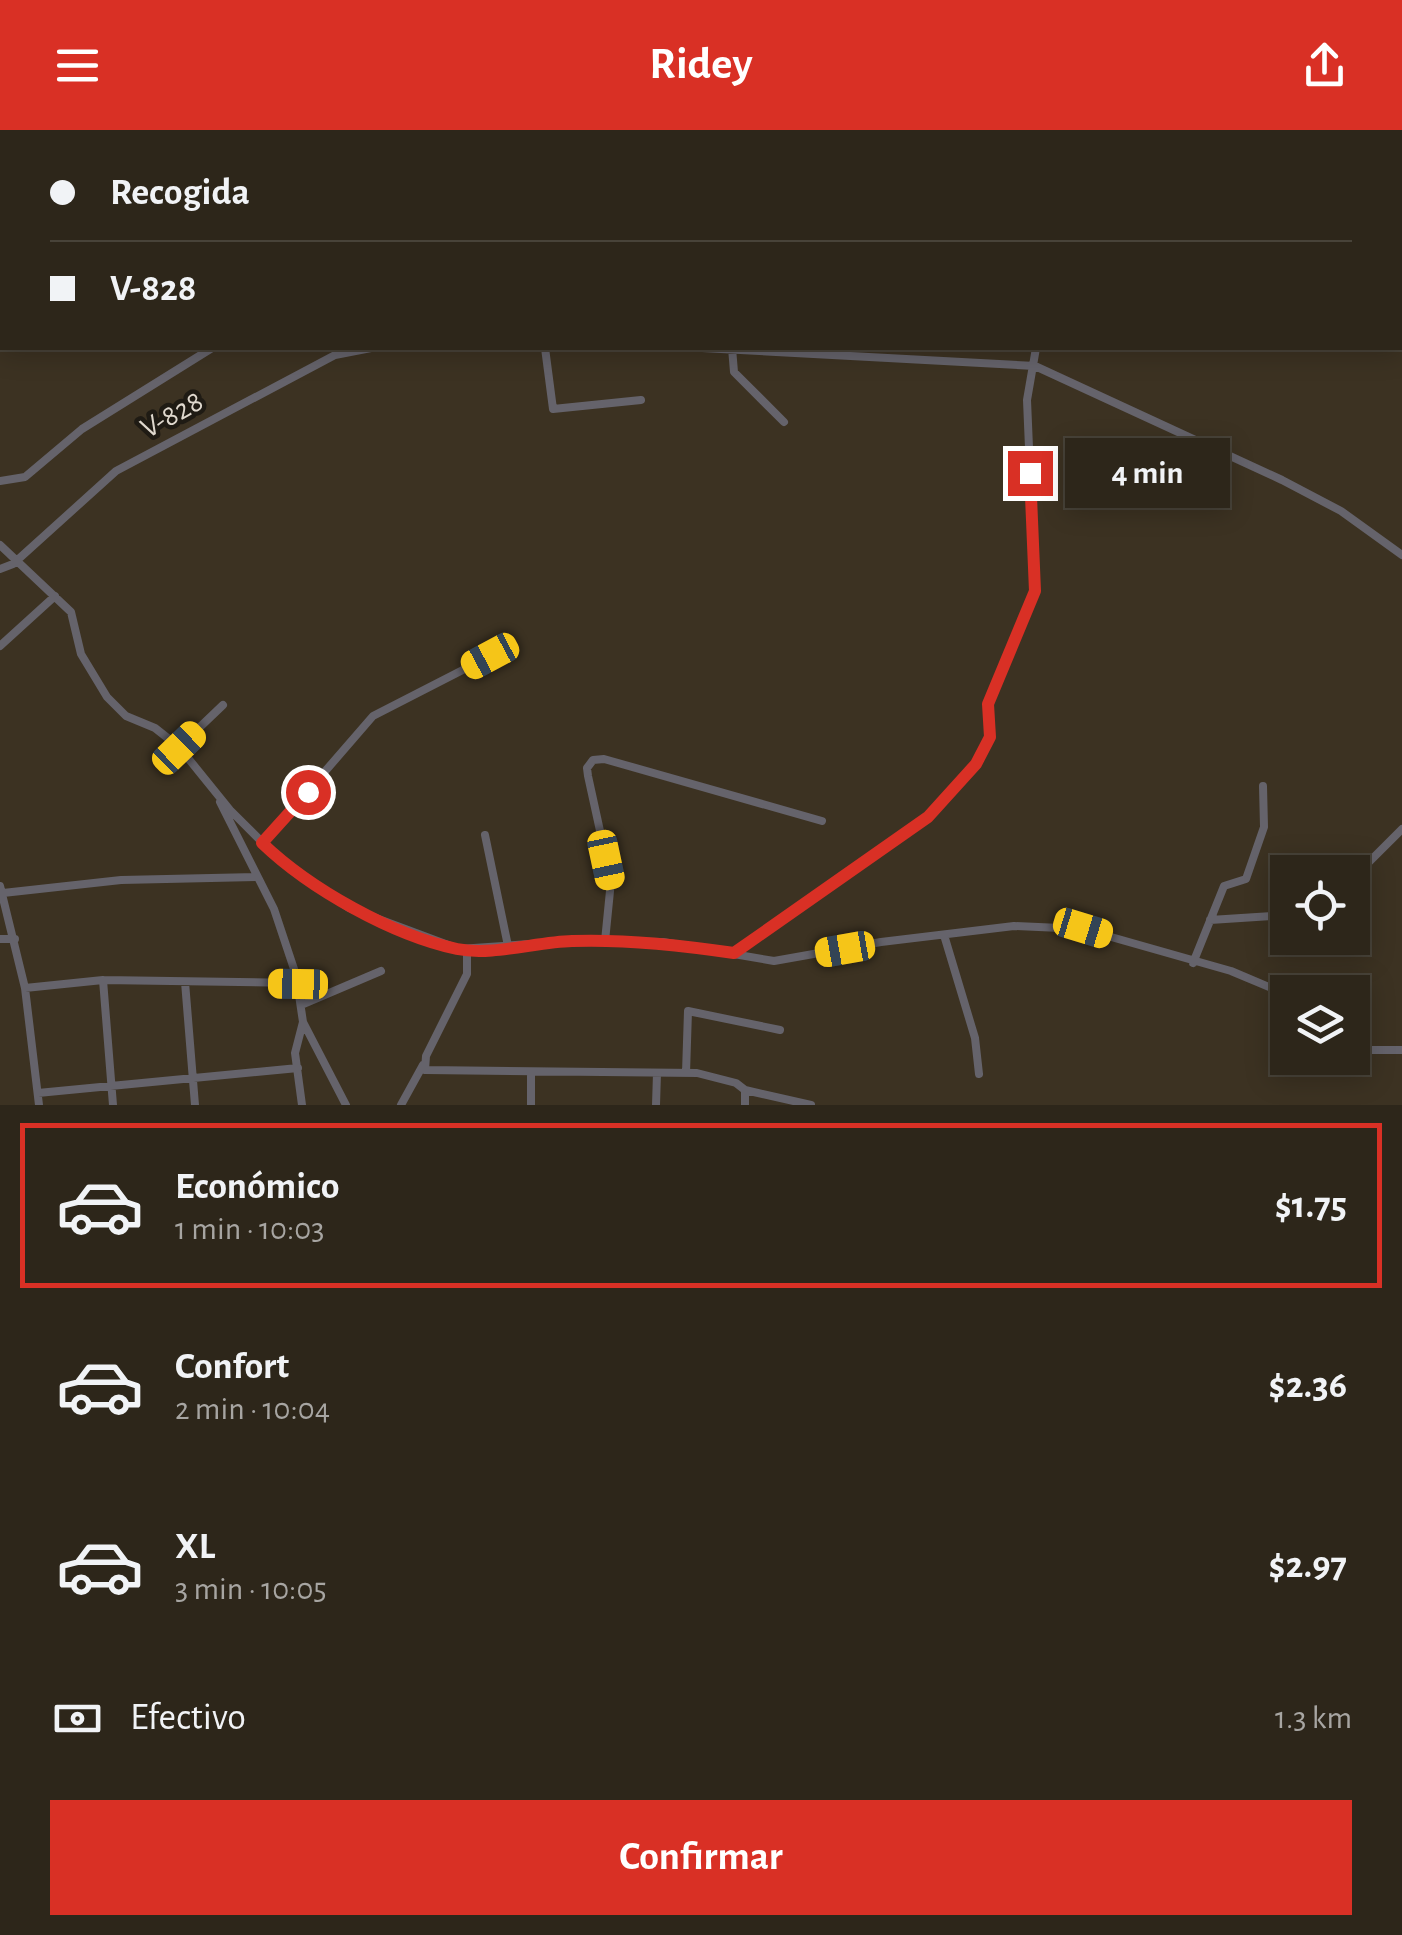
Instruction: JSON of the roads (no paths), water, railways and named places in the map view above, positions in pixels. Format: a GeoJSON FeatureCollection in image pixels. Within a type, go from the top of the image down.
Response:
{"type":"FeatureCollection","features":[{"type":"Feature","properties":{"kind":"street"},"geometry":{"type":"LineString","coordinates":[[0,482],[25,478],[97,418],[209,350]]}},
{"type":"Feature","properties":{"kind":"street","name":"V-828"},"geometry":{"type":"LineString","coordinates":[[0,569],[18,560],[116,472],[335,355],[361,350]]}},
{"type":"Feature","properties":{"kind":"street"},"geometry":{"type":"LineString","coordinates":[[545,350],[553,408],[641,400]]}},
{"type":"Feature","properties":{"kind":"street"},"geometry":{"type":"LineString","coordinates":[[784,422],[734,372],[731,350],[1032,366],[1282,480],[1341,511],[1402,555]]}},
{"type":"Feature","properties":{"kind":"street"},"geometry":{"type":"LineString","coordinates":[[734,953],[928,817],[976,764],[990,737],[988,704],[1035,591],[1028,448],[1036,350]]}},
{"type":"Feature","properties":{"kind":"street"},"geometry":{"type":"LineString","coordinates":[[0,546],[71,612],[82,654],[108,697],[126,716],[156,728],[179,748],[216,794],[281,861],[350,908],[467,949],[604,941],[663,942],[774,961],[1014,926],[1083,928],[1231,971],[1270,987]]}},
{"type":"Feature","properties":{"kind":"street"},"geometry":{"type":"LineString","coordinates":[[1,642],[55,596]]}},
{"type":"Feature","properties":{"kind":"street"},"geometry":{"type":"LineString","coordinates":[[262,843],[373,716],[490,656]]}},
{"type":"Feature","properties":{"kind":"street"},"geometry":{"type":"LineString","coordinates":[[179,748],[223,705]]}},
{"type":"Feature","properties":{"kind":"street"},"geometry":{"type":"LineString","coordinates":[[604,941],[610,880],[588,776],[587,768],[593,760],[604,759],[822,821]]}},
{"type":"Feature","properties":{"kind":"street"},"geometry":{"type":"LineString","coordinates":[[1193,963],[1224,886],[1246,879],[1264,826],[1263,786]]}},
{"type":"Feature","properties":{"kind":"street"},"geometry":{"type":"LineString","coordinates":[[216,794],[274,909],[298,984],[303,1022],[296,1053],[302,1105]]}},
{"type":"Feature","properties":{"kind":"street"},"geometry":{"type":"LineString","coordinates":[[1370,861],[1402,828]]}},
{"type":"Feature","properties":{"kind":"street"},"geometry":{"type":"LineString","coordinates":[[485,835],[508,946]]}},
{"type":"Feature","properties":{"kind":"street"},"geometry":{"type":"LineString","coordinates":[[40,1105],[25,988],[2,890],[121,880],[256,878]]}},
{"type":"Feature","properties":{"kind":"street"},"geometry":{"type":"LineString","coordinates":[[1210,920],[1270,916]]}},
{"type":"Feature","properties":{"kind":"street"},"geometry":{"type":"LineString","coordinates":[[944,935],[975,1038],[978,1074]]}},
{"type":"Feature","properties":{"kind":"street"},"geometry":{"type":"LineString","coordinates":[[0,939],[15,939]]}},
{"type":"Feature","properties":{"kind":"street"},"geometry":{"type":"LineString","coordinates":[[401,1105],[467,974],[467,949]]}},
{"type":"Feature","properties":{"kind":"street"},"geometry":{"type":"LineString","coordinates":[[301,1005],[381,971]]}},
{"type":"Feature","properties":{"kind":"street"},"geometry":{"type":"LineString","coordinates":[[25,988],[103,980],[298,984]]}},
{"type":"Feature","properties":{"kind":"street"},"geometry":{"type":"LineString","coordinates":[[103,980],[113,1105]]}},
{"type":"Feature","properties":{"kind":"street"},"geometry":{"type":"LineString","coordinates":[[185,982],[195,1105]]}},
{"type":"Feature","properties":{"kind":"street"},"geometry":{"type":"LineString","coordinates":[[686,1073],[688,1011],[780,1030]]}},
{"type":"Feature","properties":{"kind":"street"},"geometry":{"type":"LineString","coordinates":[[303,1022],[346,1105]]}},
{"type":"Feature","properties":{"kind":"street"},"geometry":{"type":"LineString","coordinates":[[1370,1050],[1402,1050]]}},
{"type":"Feature","properties":{"kind":"street"},"geometry":{"type":"LineString","coordinates":[[423,1065],[436,1072],[686,1073],[810,1105]]}},
{"type":"Feature","properties":{"kind":"street"},"geometry":{"type":"LineString","coordinates":[[38,1094],[298,1068]]}},
{"type":"Feature","properties":{"kind":"street"},"geometry":{"type":"LineString","coordinates":[[531,1072],[531,1105]]}},
{"type":"Feature","properties":{"kind":"street"},"geometry":{"type":"LineString","coordinates":[[656,1105],[657,1073]]}},
{"type":"Feature","properties":{"kind":"street"},"geometry":{"type":"LineString","coordinates":[[745,1090],[745,1105]]}}]}
